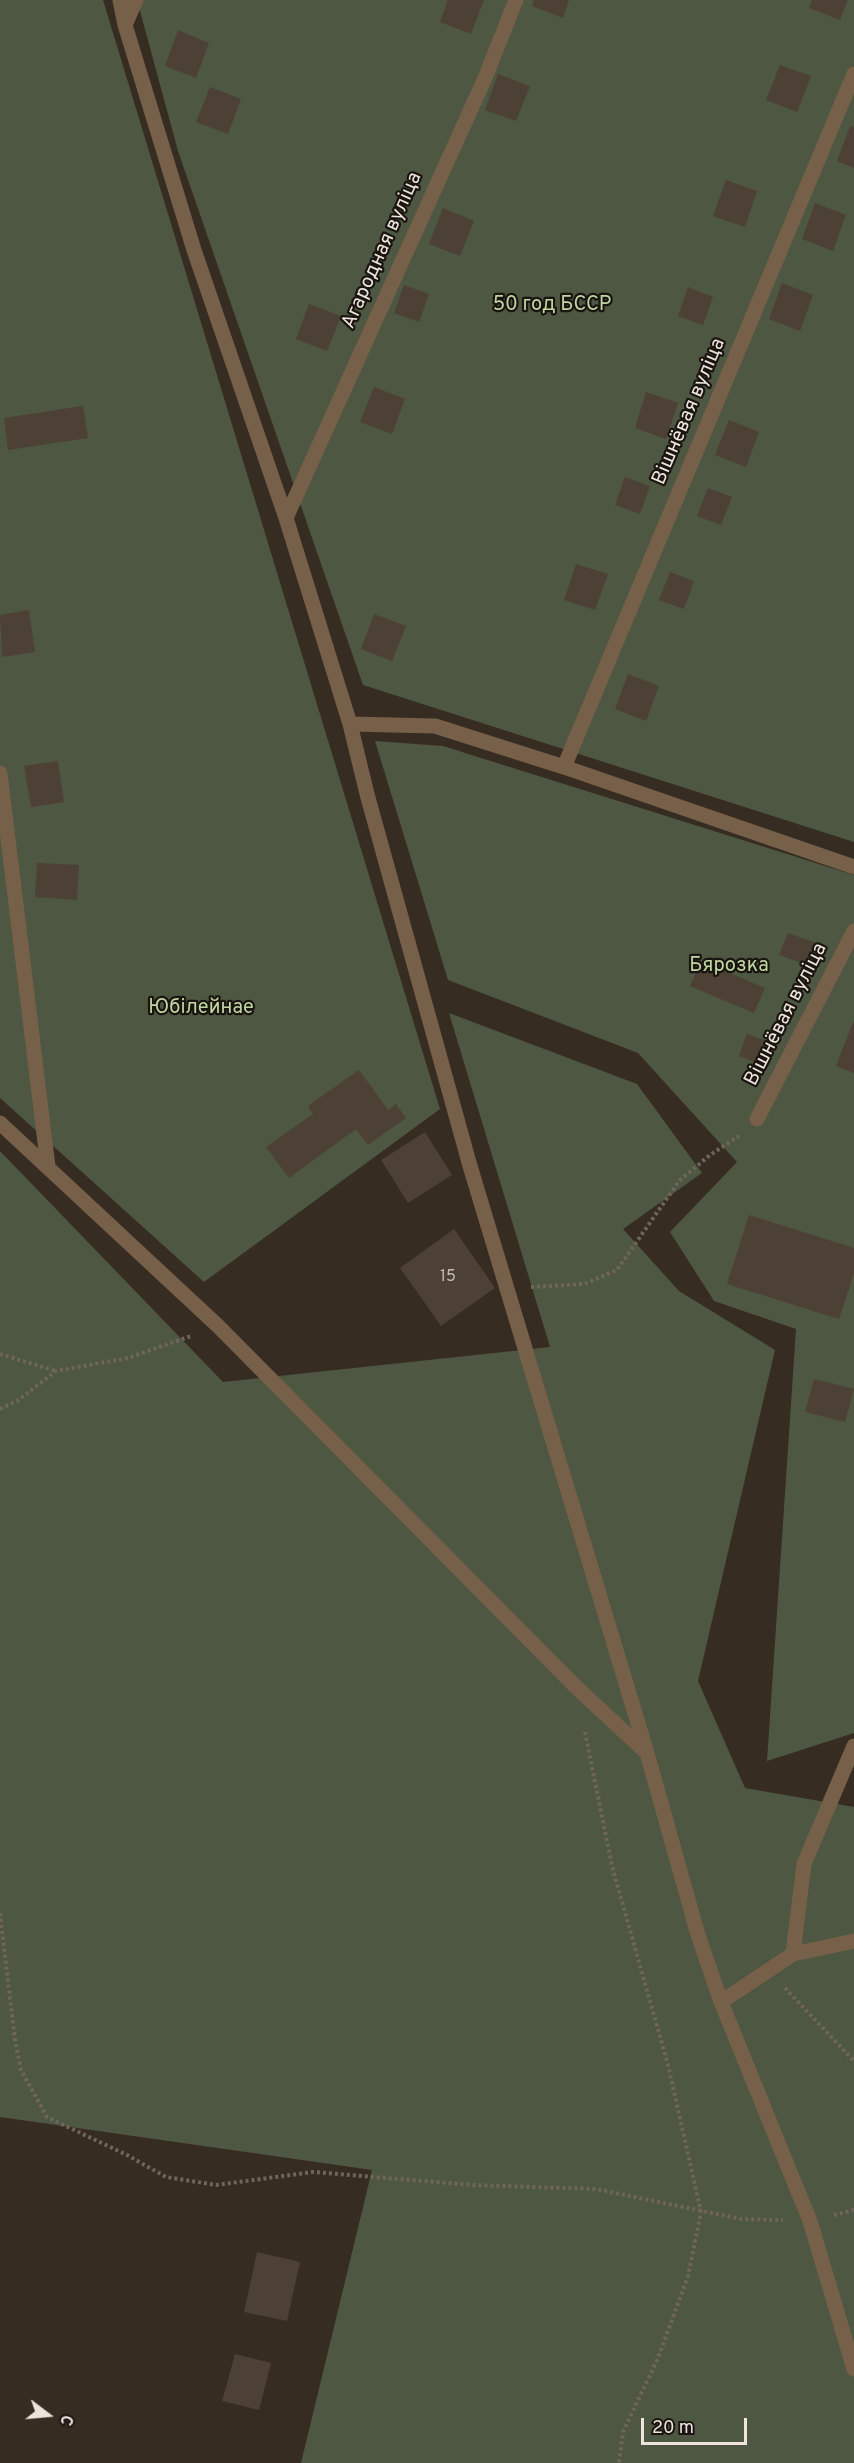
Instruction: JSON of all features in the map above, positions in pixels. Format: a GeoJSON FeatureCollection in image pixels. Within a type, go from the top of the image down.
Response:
{"type":"FeatureCollection","features":[{"type":"Feature","properties":{"kind":"street"},"geometry":{"type":"LineString","coordinates":[[120,0],[125,25],[194,250],[286,518],[350,724],[385,862],[470,1166],[647,1752],[698,1935],[721,2002],[810,2221],[854,2369]]}},
{"type":"Feature","properties":{"kind":"street"},"geometry":{"type":"LineString","coordinates":[[125,25],[136,0]]}},
{"type":"Feature","properties":{"kind":"street","name":"Агародная вуліца"},"geometry":{"type":"LineString","coordinates":[[286,518],[484,78],[516,0]]}},
{"type":"Feature","properties":{"kind":"street","name":"Вішнёвая вуліца"},"geometry":{"type":"LineString","coordinates":[[564,767],[854,74]]}},
{"type":"Feature","properties":{"kind":"street"},"geometry":{"type":"LineString","coordinates":[[350,724],[435,726],[564,767],[854,867]]}},
{"type":"Feature","properties":{"kind":"street"},"geometry":{"type":"LineString","coordinates":[[0,773],[48,1167]]}},
{"type":"Feature","properties":{"kind":"street","name":"Вішнёвая вуліца"},"geometry":{"type":"LineString","coordinates":[[757,1119],[854,931]]}},
{"type":"Feature","properties":{"kind":"street"},"geometry":{"type":"LineString","coordinates":[[0,1123],[218,1326],[576,1687],[647,1752]]}},
{"type":"Feature","properties":{"kind":"street"},"geometry":{"type":"LineString","coordinates":[[794,1954],[804,1864],[854,1746]]}},
{"type":"Feature","properties":{"kind":"street"},"geometry":{"type":"LineString","coordinates":[[721,2002],[794,1954],[854,1941]]}},
{"type":"Feature","properties":{"kind":"path"},"geometry":{"type":"LineString","coordinates":[[507,1289],[584,1284],[617,1270],[679,1181],[710,1155],[744,1132],[757,1119]]}},
{"type":"Feature","properties":{"kind":"path"},"geometry":{"type":"LineString","coordinates":[[0,1354],[56,1371],[128,1358],[218,1326]]}},
{"type":"Feature","properties":{"kind":"path"},"geometry":{"type":"LineString","coordinates":[[0,1409],[17,1401],[56,1371]]}},
{"type":"Feature","properties":{"kind":"path"},"geometry":{"type":"LineString","coordinates":[[576,1687],[612,1866],[668,2065],[701,2212],[688,2276],[658,2358],[623,2432],[619,2463]]}},
{"type":"Feature","properties":{"kind":"path"},"geometry":{"type":"LineString","coordinates":[[0,1913],[15,2040],[21,2070],[47,2117],[127,2155],[166,2177],[216,2185],[313,2172],[473,2185],[596,2189],[741,2219],[810,2221]]}},
{"type":"Feature","properties":{"kind":"green space","name":"Юбілейнае"},"geometry":{"type":"Polygon","coordinates":[[[0,0],[103,0],[440,1109],[204,1282],[0,1098],[0,0]]]}},
{"type":"Feature","properties":{"kind":"green space","name":"50 год БССР"},"geometry":{"type":"Polygon","coordinates":[[[137,0],[854,0],[854,842],[363,685],[178,151],[137,0]]]}},
{"type":"Feature","properties":{"kind":"green space","name":"Бярозка"},"geometry":{"type":"Polygon","coordinates":[[[375,741],[443,746],[854,875],[854,1733],[767,1761],[796,1329],[714,1301],[670,1232],[737,1162],[638,1053],[448,980],[375,741]]]}},
{"type":"Feature","properties":{"kind":"green space"},"geometry":{"type":"Polygon","coordinates":[[[449,1013],[637,1084],[702,1173],[623,1229],[679,1291],[775,1350],[698,1681],[745,1788],[854,1807],[854,2463],[301,2463],[372,2170],[0,2117],[0,1151],[223,1382],[550,1347],[449,1013]]]}},
{"type":"Feature","properties":{"kind":"building"},"geometry":{"type":"Polygon","coordinates":[[[448,0],[484,0],[471,34],[440,22],[448,0]]]}},
{"type":"Feature","properties":{"kind":"building"},"geometry":{"type":"Polygon","coordinates":[[[534,0],[569,0],[563,18],[532,6],[534,0]]]}},
{"type":"Feature","properties":{"kind":"building"},"geometry":{"type":"Polygon","coordinates":[[[812,0],[848,0],[840,20],[809,8],[812,0]]]}},
{"type":"Feature","properties":{"kind":"building"},"geometry":{"type":"Polygon","coordinates":[[[178,30],[209,43],[196,78],[165,66],[178,30]]]}},
{"type":"Feature","properties":{"kind":"building"},"geometry":{"type":"Polygon","coordinates":[[[780,65],[811,76],[797,112],[766,100],[780,65]]]}},
{"type":"Feature","properties":{"kind":"building"},"geometry":{"type":"Polygon","coordinates":[[[498,74],[530,86],[516,121],[485,110],[498,74]]]}},
{"type":"Feature","properties":{"kind":"building"},"geometry":{"type":"Polygon","coordinates":[[[210,87],[241,99],[228,134],[196,122],[210,87]]]}},
{"type":"Feature","properties":{"kind":"building"},"geometry":{"type":"Polygon","coordinates":[[[850,126],[854,128],[854,168],[837,161],[850,126]]]}},
{"type":"Feature","properties":{"kind":"building"},"geometry":{"type":"Polygon","coordinates":[[[726,180],[757,191],[745,227],[713,216],[726,180]]]}},
{"type":"Feature","properties":{"kind":"building"},"geometry":{"type":"Polygon","coordinates":[[[815,203],[846,215],[833,251],[802,239],[815,203]]]}},
{"type":"Feature","properties":{"kind":"building"},"geometry":{"type":"Polygon","coordinates":[[[443,208],[474,221],[460,256],[429,244],[443,208]]]}},
{"type":"Feature","properties":{"kind":"building"},"geometry":{"type":"Polygon","coordinates":[[[782,283],[813,295],[800,331],[769,319],[782,283]]]}},
{"type":"Feature","properties":{"kind":"building"},"geometry":{"type":"Polygon","coordinates":[[[404,285],[429,294],[419,322],[394,313],[404,285]]]}},
{"type":"Feature","properties":{"kind":"building"},"geometry":{"type":"Polygon","coordinates":[[[688,287],[713,297],[703,325],[678,316],[688,287]]]}},
{"type":"Feature","properties":{"kind":"building"},"geometry":{"type":"Polygon","coordinates":[[[309,304],[341,316],[327,351],[296,339],[309,304]]]}},
{"type":"Feature","properties":{"kind":"building"},"geometry":{"type":"Polygon","coordinates":[[[374,387],[405,399],[392,434],[360,422],[374,387]]]}},
{"type":"Feature","properties":{"kind":"building"},"geometry":{"type":"Polygon","coordinates":[[[646,392],[678,403],[666,439],[635,428],[646,392]]]}},
{"type":"Feature","properties":{"kind":"building"},"geometry":{"type":"Polygon","coordinates":[[[83,406],[88,438],[8,450],[4,418],[83,406]]]}},
{"type":"Feature","properties":{"kind":"building"},"geometry":{"type":"Polygon","coordinates":[[[729,420],[759,432],[746,467],[715,455],[729,420]]]}},
{"type":"Feature","properties":{"kind":"building"},"geometry":{"type":"Polygon","coordinates":[[[625,477],[650,486],[640,514],[615,505],[625,477]]]}},
{"type":"Feature","properties":{"kind":"building"},"geometry":{"type":"Polygon","coordinates":[[[708,488],[732,497],[721,525],[697,516],[708,488]]]}},
{"type":"Feature","properties":{"kind":"building"},"geometry":{"type":"Polygon","coordinates":[[[576,564],[608,574],[595,610],[564,600],[576,564]]]}},
{"type":"Feature","properties":{"kind":"building"},"geometry":{"type":"Polygon","coordinates":[[[670,572],[694,581],[684,609],[659,600],[670,572]]]}},
{"type":"Feature","properties":{"kind":"building"},"geometry":{"type":"Polygon","coordinates":[[[29,610],[35,652],[2,657],[0,615],[29,610]]]}},
{"type":"Feature","properties":{"kind":"building"},"geometry":{"type":"Polygon","coordinates":[[[374,614],[406,626],[392,661],[361,649],[374,614]]]}},
{"type":"Feature","properties":{"kind":"building"},"geometry":{"type":"Polygon","coordinates":[[[628,674],[659,686],[646,721],[615,709],[628,674]]]}},
{"type":"Feature","properties":{"kind":"building"},"geometry":{"type":"Polygon","coordinates":[[[58,761],[64,802],[31,807],[24,766],[58,761]]]}},
{"type":"Feature","properties":{"kind":"building"},"geometry":{"type":"Polygon","coordinates":[[[37,863],[79,865],[77,900],[35,897],[37,863]]]}},
{"type":"Feature","properties":{"kind":"building"},"geometry":{"type":"Polygon","coordinates":[[[788,933],[816,943],[808,965],[779,955],[788,933]]]}},
{"type":"Feature","properties":{"kind":"building"},"geometry":{"type":"Polygon","coordinates":[[[701,961],[765,988],[754,1013],[690,986],[701,961]]]}},
{"type":"Feature","properties":{"kind":"building"},"geometry":{"type":"Polygon","coordinates":[[[854,1020],[854,1073],[836,1066],[854,1020]]]}},
{"type":"Feature","properties":{"kind":"building"},"geometry":{"type":"Polygon","coordinates":[[[747,1034],[776,1044],[768,1067],[739,1056],[747,1034]]]}},
{"type":"Feature","properties":{"kind":"building"},"geometry":{"type":"Polygon","coordinates":[[[359,1070],[388,1110],[396,1104],[406,1118],[368,1145],[356,1129],[289,1178],[266,1147],[313,1114],[308,1106],[359,1070]]]}},
{"type":"Feature","properties":{"kind":"building"},"geometry":{"type":"Polygon","coordinates":[[[425,1132],[452,1175],[408,1203],[381,1160],[425,1132]]]}},
{"type":"Feature","properties":{"kind":"building"},"geometry":{"type":"Polygon","coordinates":[[[749,1215],[854,1248],[854,1273],[839,1319],[727,1284],[749,1215]]]}},
{"type":"Feature","properties":{"kind":"building"},"geometry":{"type":"Polygon","coordinates":[[[454,1229],[495,1288],[441,1326],[400,1268],[454,1229]]]}},
{"type":"Feature","properties":{"kind":"building"},"geometry":{"type":"Polygon","coordinates":[[[814,1379],[854,1389],[845,1422],[805,1412],[814,1379]]]}},
{"type":"Feature","properties":{"kind":"building"},"geometry":{"type":"Polygon","coordinates":[[[257,2252],[300,2262],[287,2321],[244,2312],[257,2252]]]}},
{"type":"Feature","properties":{"kind":"building"},"geometry":{"type":"Polygon","coordinates":[[[235,2354],[271,2363],[259,2410],[222,2401],[235,2354]]]}}]}
